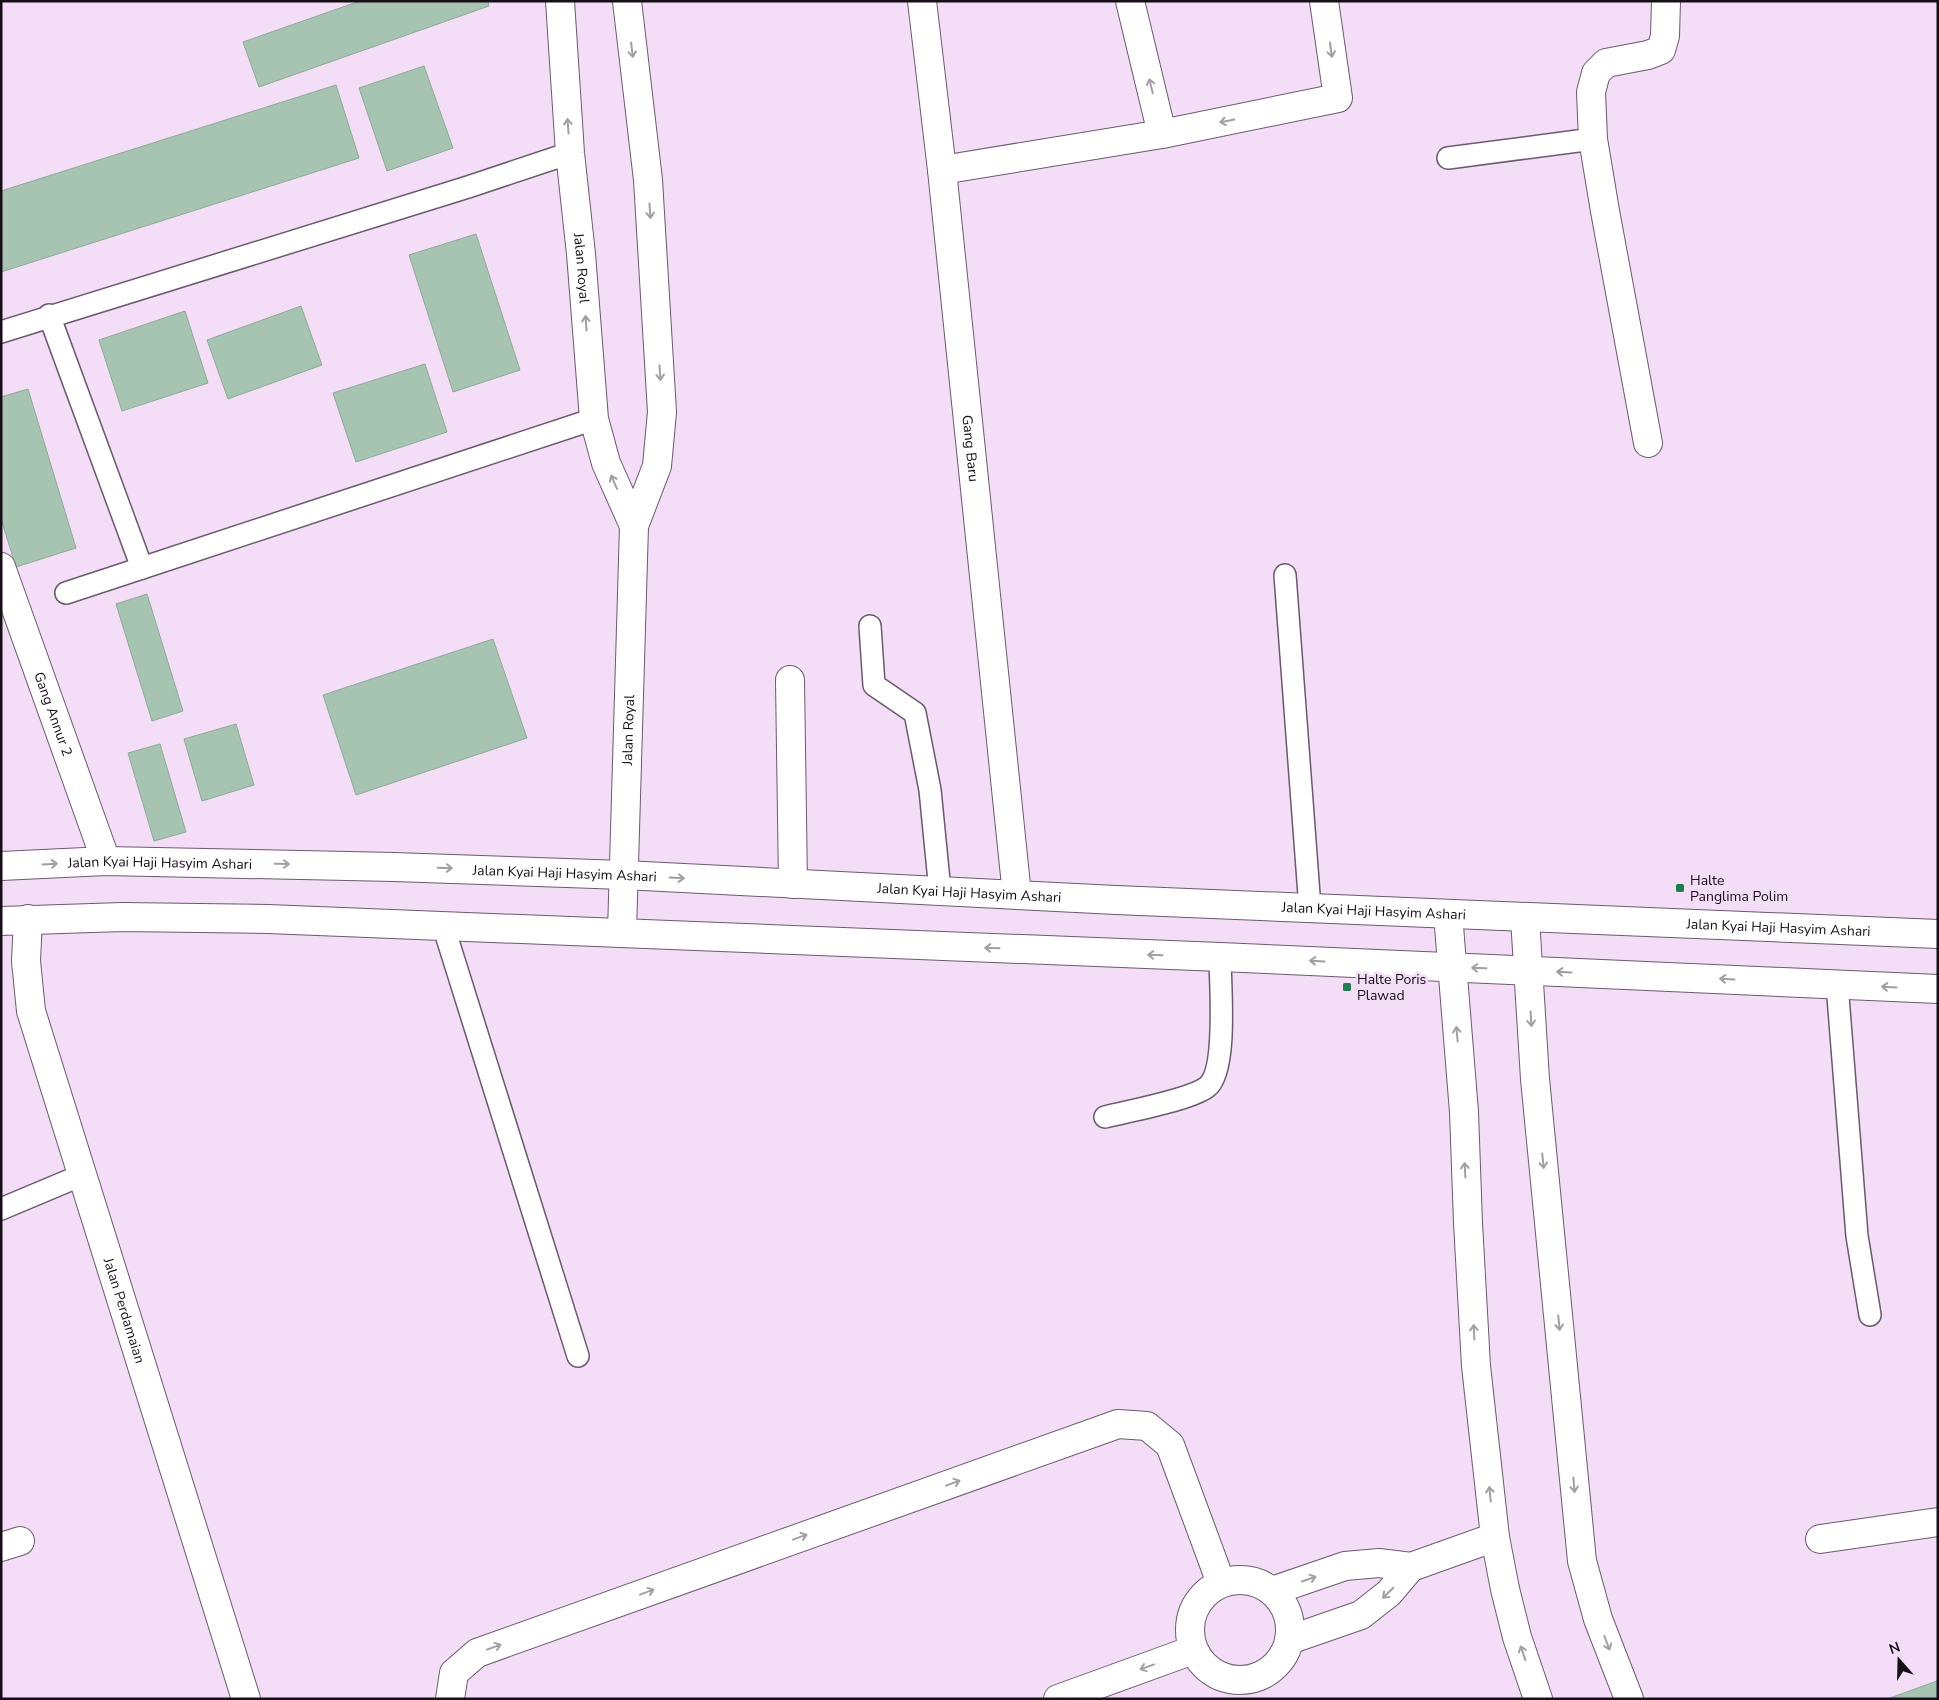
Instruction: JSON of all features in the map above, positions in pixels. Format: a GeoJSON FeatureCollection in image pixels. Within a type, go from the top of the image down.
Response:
{"type":"FeatureCollection","features":[{"type":"Feature","properties":{"kind":"street","name":"Jalan Royal"},"geometry":{"type":"LineString","coordinates":[[560,1],[570,153],[581,254],[594,419],[606,463],[634,526]]}},
{"type":"Feature","properties":{"kind":"street","name":"Jalan Royal"},"geometry":{"type":"LineString","coordinates":[[622,932],[634,526],[657,466],[662,412],[648,180],[626,1]]}},
{"type":"Feature","properties":{"kind":"street","name":"Gang Baru"},"geometry":{"type":"LineString","coordinates":[[922,1],[942,170],[1017,895]]}},
{"type":"Feature","properties":{"kind":"street"},"geometry":{"type":"LineString","coordinates":[[1130,1],[1162,134]]}},
{"type":"Feature","properties":{"kind":"street"},"geometry":{"type":"LineString","coordinates":[[942,170],[1162,134],[1338,98],[1324,1]]}},
{"type":"Feature","properties":{"kind":"street"},"geometry":{"type":"LineString","coordinates":[[1648,443],[1628,341],[1593,139],[1591,92],[1596,73],[1606,63],[1648,55],[1661,50],[1665,36],[1666,1]]}},
{"type":"Feature","properties":{"kind":"street","name":"Gang Annur 2"},"geometry":{"type":"LineString","coordinates":[[1,567],[106,861]]}},
{"type":"Feature","properties":{"kind":"street"},"geometry":{"type":"LineString","coordinates":[[790,680],[792,884]]}},
{"type":"Feature","properties":{"kind":"street","name":"Jalan Kyai Haji Hasyim Ashari"},"geometry":{"type":"LineString","coordinates":[[1,866],[106,861],[394,866],[624,875],[1525,918],[1938,934]]}},
{"type":"Feature","properties":{"kind":"street"},"geometry":{"type":"LineString","coordinates":[[1448,914],[1464,1112],[1476,1366],[1495,1537],[1517,1637],[1538,1699]]}},
{"type":"Feature","properties":{"kind":"street"},"geometry":{"type":"LineString","coordinates":[[1,921],[142,917],[443,925],[1938,989]]}},
{"type":"Feature","properties":{"kind":"street"},"geometry":{"type":"LineString","coordinates":[[1525,918],[1535,1079],[1582,1561],[1598,1619],[1628,1699]]}},
{"type":"Feature","properties":{"kind":"street","name":"Jalan Perdamaian"},"geometry":{"type":"LineString","coordinates":[[28,919],[26,961],[31,1011],[246,1699]]}},
{"type":"Feature","properties":{"kind":"street"},"geometry":{"type":"LineString","coordinates":[[450,1699],[454,1673],[477,1653],[1118,1424],[1148,1426],[1170,1445],[1221,1583]]}},
{"type":"Feature","properties":{"kind":"street"},"geometry":{"type":"LineString","coordinates":[[1820,1539],[1938,1522]]}},
{"type":"Feature","properties":{"kind":"street"},"geometry":{"type":"LineString","coordinates":[[1272,1591],[1345,1566],[1379,1563],[1411,1567],[1495,1537]]}},
{"type":"Feature","properties":{"kind":"street"},"geometry":{"type":"LineString","coordinates":[[1290,1640],[1362,1614],[1389,1593],[1411,1567]]}},
{"type":"Feature","properties":{"kind":"street"},"geometry":{"type":"LineString","coordinates":[[1234,1580],[1248,1580],[1261,1584],[1272,1591],[1284,1605],[1290,1621],[1290,1640],[1279,1662],[1270,1671],[1263,1688],[1220,1677],[1204,1667],[1193,1650],[1189,1638],[1189,1624],[1193,1611],[1199,1600],[1209,1590],[1221,1583],[1234,1580]]}},
{"type":"Feature","properties":{"kind":"street"},"geometry":{"type":"LineString","coordinates":[[1058,1699],[1193,1650]]}},
{"type":"Feature","properties":{"kind":"lane"},"geometry":{"type":"LineString","coordinates":[[1448,158],[1593,139]]}},
{"type":"Feature","properties":{"kind":"lane"},"geometry":{"type":"LineString","coordinates":[[1,332],[49,315],[458,190],[570,153]]}},
{"type":"Feature","properties":{"kind":"lane"},"geometry":{"type":"LineString","coordinates":[[49,315],[142,568]]}},
{"type":"Feature","properties":{"kind":"lane"},"geometry":{"type":"LineString","coordinates":[[66,593],[594,419]]}},
{"type":"Feature","properties":{"kind":"lane"},"geometry":{"type":"LineString","coordinates":[[1285,575],[1310,908]]}},
{"type":"Feature","properties":{"kind":"lane"},"geometry":{"type":"LineString","coordinates":[[870,626],[874,685],[915,713],[930,790],[940,891]]}},
{"type":"Feature","properties":{"kind":"lane"},"geometry":{"type":"LineString","coordinates":[[443,925],[578,1356]]}},
{"type":"Feature","properties":{"kind":"lane"},"geometry":{"type":"LineString","coordinates":[[1105,1117],[1189,1095],[1207,1087],[1216,1076],[1221,1055],[1220,957]]}},
{"type":"Feature","properties":{"kind":"lane"},"geometry":{"type":"LineString","coordinates":[[1837,984],[1857,1236],[1870,1315]]}},
{"type":"Feature","properties":{"kind":"lane"},"geometry":{"type":"LineString","coordinates":[[1,1209],[82,1175]]}},
{"type":"Feature","properties":{"kind":"building"},"geometry":{"type":"Polygon","coordinates":[[[360,1],[488,1],[489,6],[259,87],[243,42],[360,1]]]}},
{"type":"Feature","properties":{"kind":"building"},"geometry":{"type":"Polygon","coordinates":[[[424,66],[453,148],[387,171],[359,88],[424,66]]]}},
{"type":"Feature","properties":{"kind":"building"},"geometry":{"type":"Polygon","coordinates":[[[336,85],[359,158],[1,272],[1,191],[336,85]]]}},
{"type":"Feature","properties":{"kind":"building"},"geometry":{"type":"Polygon","coordinates":[[[476,234],[520,370],[453,392],[409,255],[476,234]]]}},
{"type":"Feature","properties":{"kind":"building"},"geometry":{"type":"Polygon","coordinates":[[[301,306],[322,365],[228,399],[207,340],[301,306]]]}},
{"type":"Feature","properties":{"kind":"building"},"geometry":{"type":"Polygon","coordinates":[[[185,311],[208,383],[122,411],[99,340],[185,311]]]}},
{"type":"Feature","properties":{"kind":"building"},"geometry":{"type":"Polygon","coordinates":[[[425,364],[447,432],[356,462],[333,393],[425,364]]]}},
{"type":"Feature","properties":{"kind":"building"},"geometry":{"type":"Polygon","coordinates":[[[28,389],[76,548],[16,567],[1,519],[1,397],[28,389]]]}},
{"type":"Feature","properties":{"kind":"building"},"geometry":{"type":"Polygon","coordinates":[[[147,594],[183,711],[152,721],[116,604],[147,594]]]}},
{"type":"Feature","properties":{"kind":"building"},"geometry":{"type":"Polygon","coordinates":[[[493,639],[527,738],[356,795],[323,695],[493,639]]]}},
{"type":"Feature","properties":{"kind":"building"},"geometry":{"type":"Polygon","coordinates":[[[236,724],[254,785],[202,801],[184,739],[236,724]]]}},
{"type":"Feature","properties":{"kind":"building"},"geometry":{"type":"Polygon","coordinates":[[[160,744],[186,832],[154,841],[128,753],[160,744]]]}},
{"type":"Feature","properties":{"kind":"building"},"geometry":{"type":"Polygon","coordinates":[[[1937,1681],[1938,1699],[1887,1699],[1937,1681]]]}},
{"type":"Feature","properties":{"kind":"place","name":"Halte Panglima Polim"},"geometry":{"type":"Point","coordinates":[1680,888]}},
{"type":"Feature","properties":{"kind":"place","name":"Halte Poris Plawad"},"geometry":{"type":"Point","coordinates":[1347,987]}}]}
